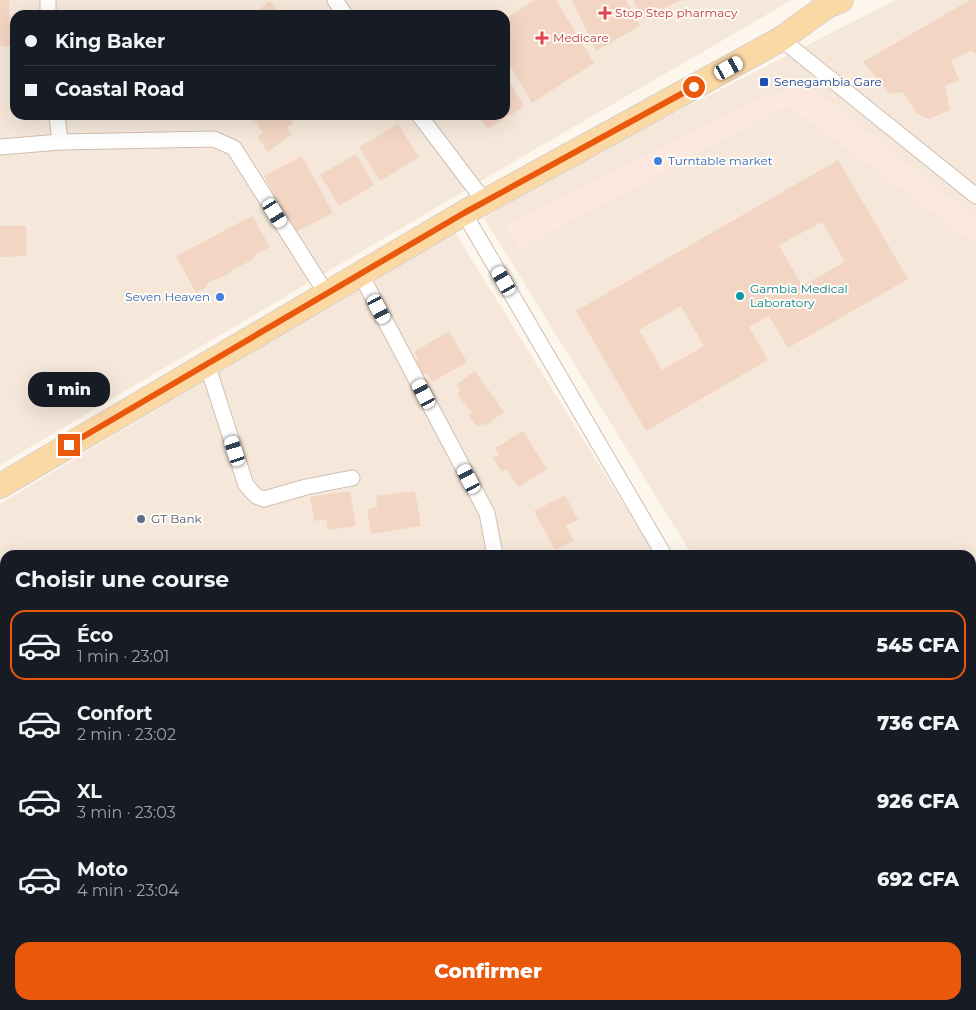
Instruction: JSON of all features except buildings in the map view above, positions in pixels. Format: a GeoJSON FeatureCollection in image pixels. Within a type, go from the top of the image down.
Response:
{"type":"FeatureCollection","features":[{"type":"Feature","properties":{"kind":"main road"},"geometry":{"type":"LineString","coordinates":[[0,486],[464,213],[781,39],[833,2]]}},
{"type":"Feature","properties":{"kind":"street"},"geometry":{"type":"LineString","coordinates":[[781,39],[976,196]]}},
{"type":"Feature","properties":{"kind":"street"},"geometry":{"type":"LineString","coordinates":[[58,120],[60,142]]}},
{"type":"Feature","properties":{"kind":"street"},"geometry":{"type":"LineString","coordinates":[[423,120],[485,202]]}},
{"type":"Feature","properties":{"kind":"street"},"geometry":{"type":"LineString","coordinates":[[0,146],[60,142],[214,139],[234,148],[326,294]]}},
{"type":"Feature","properties":{"kind":"street"},"geometry":{"type":"LineString","coordinates":[[464,213],[661,550]]}},
{"type":"Feature","properties":{"kind":"street"},"geometry":{"type":"LineString","coordinates":[[360,274],[487,513],[493,550]]}},
{"type":"Feature","properties":{"kind":"street"},"geometry":{"type":"LineString","coordinates":[[206,364],[246,485],[256,496],[264,500],[306,487],[352,478]]}},
{"type":"Feature","properties":{"kind":"shaded area"},"geometry":{"type":"Polygon","coordinates":[[[0,0],[792,0],[0,465],[0,0]]]}},
{"type":"Feature","properties":{"kind":"shaded area"},"geometry":{"type":"Polygon","coordinates":[[[896,0],[976,0],[976,550],[689,550],[484,218],[580,161],[896,0]]]}},
{"type":"Feature","properties":{"kind":"shaded area","name":"Turntable market"},"geometry":{"type":"Polygon","coordinates":[[[788,89],[816,91],[976,218],[976,245],[788,105],[519,249],[504,226],[766,96],[788,89]]]}},
{"type":"Feature","properties":{"kind":"shaded area"},"geometry":{"type":"Polygon","coordinates":[[[454,231],[652,550],[0,550],[0,504],[454,231]]]}},
{"type":"Feature","properties":{"kind":"place","name":"Stop Step pharmacy"},"geometry":{"type":"Point","coordinates":[605,13]}},
{"type":"Feature","properties":{"kind":"place","name":"Medicare"},"geometry":{"type":"Point","coordinates":[542,38]}},
{"type":"Feature","properties":{"kind":"place","name":"Senegambia Gare"},"geometry":{"type":"Point","coordinates":[764,82]}},
{"type":"Feature","properties":{"kind":"place","name":"Turntable market"},"geometry":{"type":"Point","coordinates":[658,161]}},
{"type":"Feature","properties":{"kind":"place","name":"Gambia Medical Laboratory"},"geometry":{"type":"Point","coordinates":[740,296]}},
{"type":"Feature","properties":{"kind":"place","name":"Seven Heaven"},"geometry":{"type":"Point","coordinates":[220,297]}},
{"type":"Feature","properties":{"kind":"place","name":"GT Bank"},"geometry":{"type":"Point","coordinates":[141,519]}},
{"type":"Feature","properties":{"kind":"route"},"geometry":{"type":"LineString","coordinates":[[69,445],[464,213],[694,87]]}}]}
